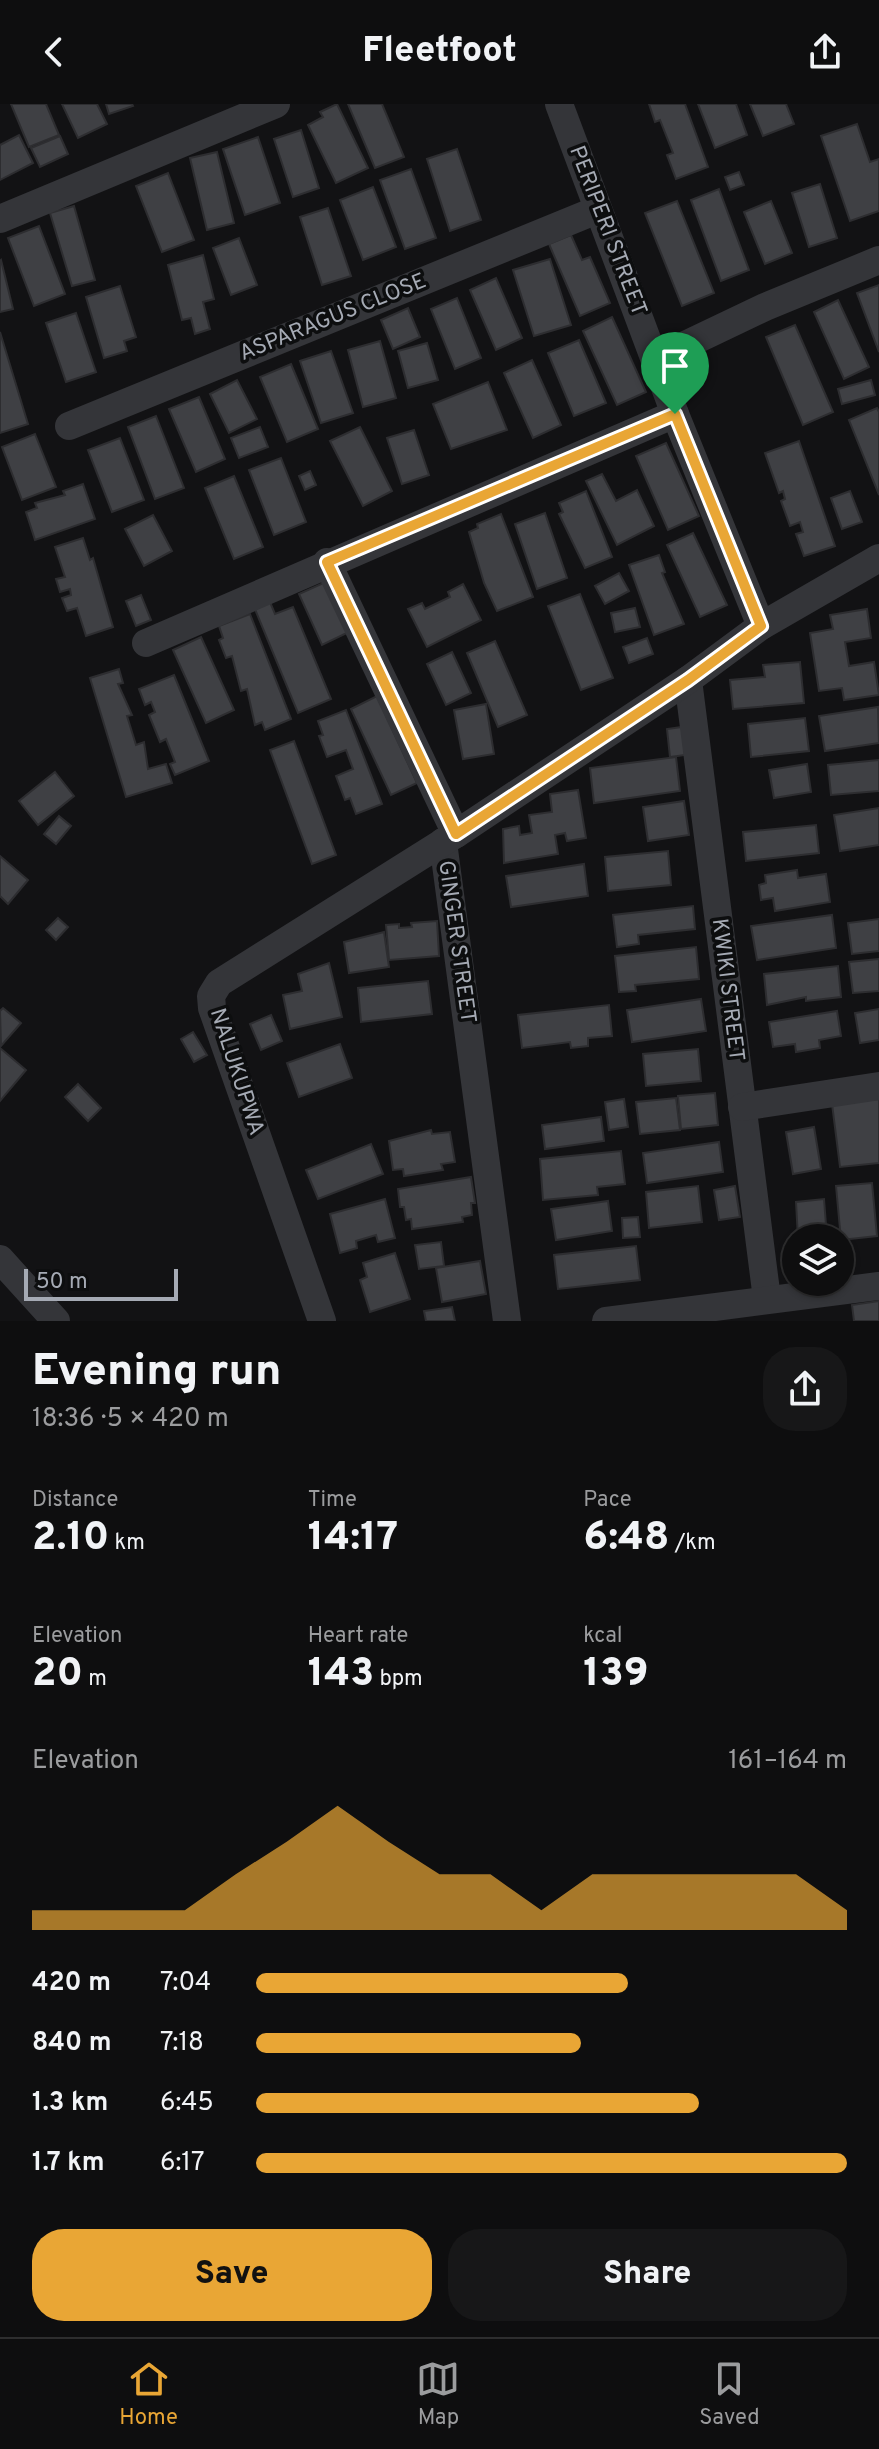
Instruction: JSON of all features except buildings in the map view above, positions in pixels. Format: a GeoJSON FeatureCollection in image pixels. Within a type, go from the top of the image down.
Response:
{"type":"FeatureCollection","features":[{"type":"Feature","properties":{"kind":"street"},"geometry":{"type":"LineString","coordinates":[[0,219],[276,104]]}},
{"type":"Feature","properties":{"kind":"street","name":"PERIPERI STREET"},"geometry":{"type":"LineString","coordinates":[[559,104],[675,414],[761,626]]}},
{"type":"Feature","properties":{"kind":"street","name":"ASPARAGUS CLOSE"},"geometry":{"type":"LineString","coordinates":[[69,426],[597,210]]}},
{"type":"Feature","properties":{"kind":"street"},"geometry":{"type":"LineString","coordinates":[[656,359],[765,307],[879,260]]}},
{"type":"Feature","properties":{"kind":"street"},"geometry":{"type":"LineString","coordinates":[[146,643],[327,562],[675,414]]}},
{"type":"Feature","properties":{"kind":"street","name":"GINGER STREET"},"geometry":{"type":"LineString","coordinates":[[507,1321],[450,838],[688,680],[761,626],[879,558]]}},
{"type":"Feature","properties":{"kind":"street"},"geometry":{"type":"LineString","coordinates":[[327,562],[450,838]]}},
{"type":"Feature","properties":{"kind":"street","name":"KWIKI STREET"},"geometry":{"type":"LineString","coordinates":[[688,680],[767,1299]]}},
{"type":"Feature","properties":{"kind":"street","name":"NALUKUPWA"},"geometry":{"type":"LineString","coordinates":[[322,1321],[212,1008],[211,996],[219,983],[450,838]]}},
{"type":"Feature","properties":{"kind":"street"},"geometry":{"type":"LineString","coordinates":[[742,1107],[879,1086]]}},
{"type":"Feature","properties":{"kind":"street"},"geometry":{"type":"LineString","coordinates":[[0,1259],[56,1321]]}},
{"type":"Feature","properties":{"kind":"street"},"geometry":{"type":"LineString","coordinates":[[606,1321],[879,1286]]}},
{"type":"Feature","properties":{"kind":"route"},"geometry":{"type":"LineString","coordinates":[[675,414],[761,626],[688,680],[456,834],[327,562],[675,414]]}}]}
